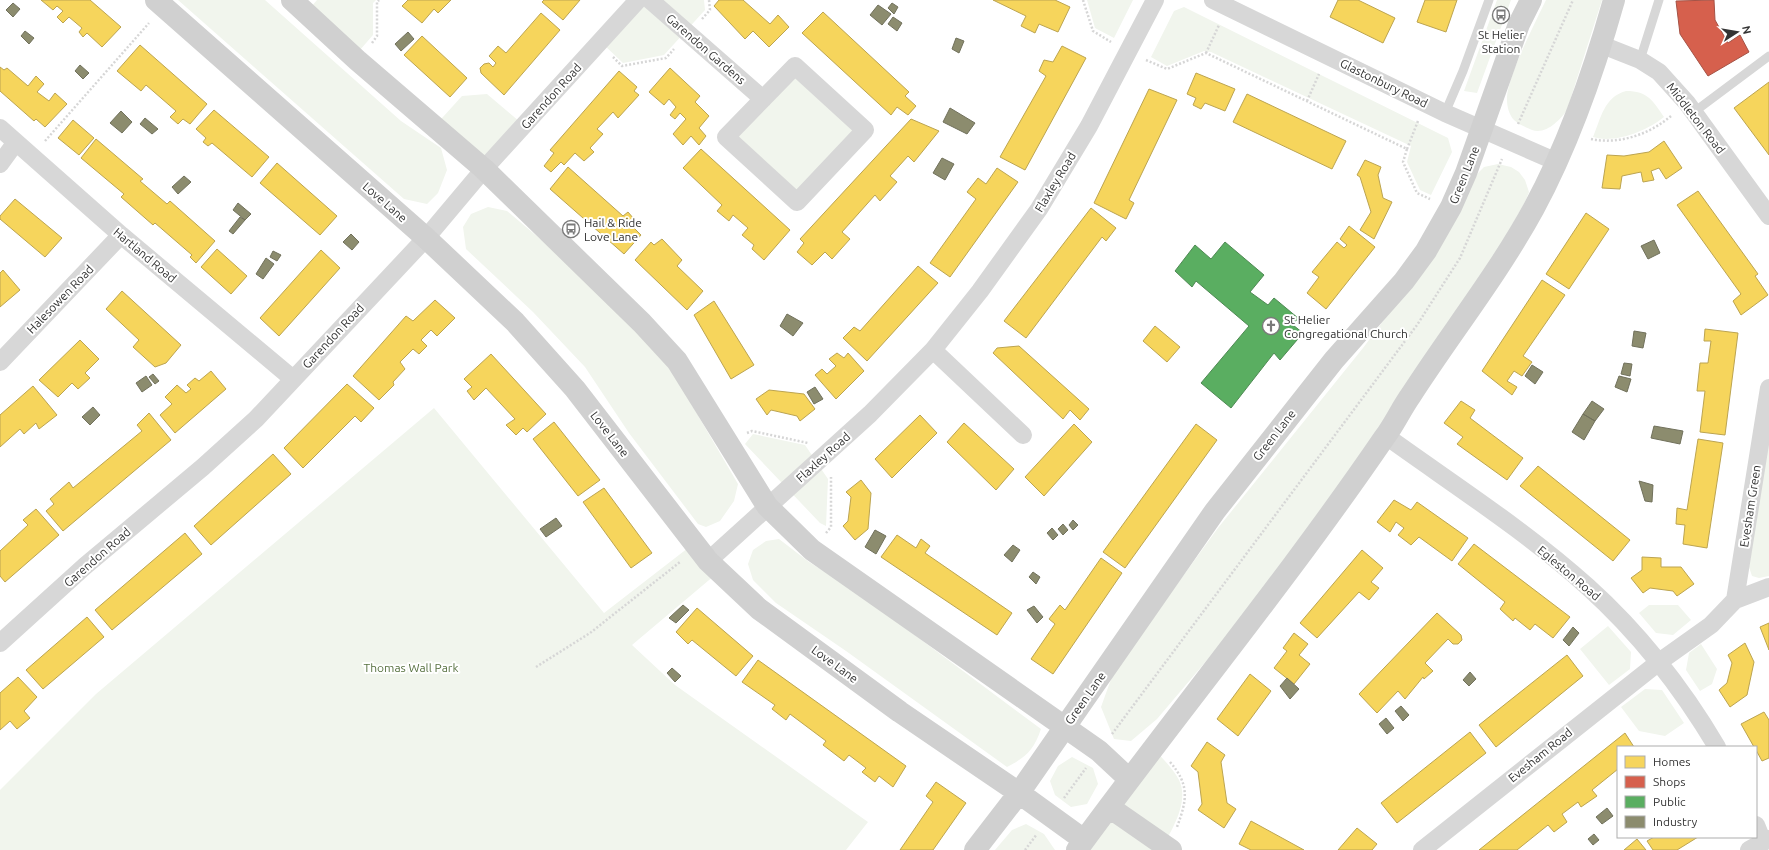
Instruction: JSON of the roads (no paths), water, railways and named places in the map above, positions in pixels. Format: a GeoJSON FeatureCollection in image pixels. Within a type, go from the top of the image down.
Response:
{"type":"FeatureCollection","features":[{"type":"Feature","properties":{"kind":"street"},"geometry":{"type":"LineString","coordinates":[[292,0],[357,60],[484,169],[642,323],[677,361],[767,506],[812,550],[1098,751],[1129,779]]}},
{"type":"Feature","properties":{"kind":"street","name":"Garendon Road"},"geometry":{"type":"LineString","coordinates":[[0,643],[85,566],[203,467],[256,419],[426,238],[484,169],[638,0]]}},
{"type":"Feature","properties":{"kind":"street","name":"Garendon Gardens"},"geometry":{"type":"LineString","coordinates":[[650,0],[763,99]]}},
{"type":"Feature","properties":{"kind":"street","name":"Flaxley Road"},"geometry":{"type":"LineString","coordinates":[[703,554],[767,506],[870,414],[934,350],[980,291],[1039,209],[1089,126],[1155,0]]}},
{"type":"Feature","properties":{"kind":"street","name":"Green Lane"},"geometry":{"type":"LineString","coordinates":[[975,850],[1019,793],[1215,511],[1334,360],[1404,281],[1426,251],[1451,207],[1466,173],[1519,24],[1531,0]]}},
{"type":"Feature","properties":{"kind":"street"},"geometry":{"type":"LineString","coordinates":[[1081,845],[1129,779],[1291,568],[1386,436],[1410,396],[1503,260],[1533,209],[1557,162],[1602,45],[1614,0]]}},
{"type":"Feature","properties":{"kind":"street","name":"Love Lane"},"geometry":{"type":"LineString","coordinates":[[160,3],[426,238],[515,322],[575,390],[703,554],[759,609],[900,712],[1051,816],[1081,845]]}},
{"type":"Feature","properties":{"kind":"street","name":"Glastonbury Road"},"geometry":{"type":"LineString","coordinates":[[1220,3],[1425,104],[1557,162]]}},
{"type":"Feature","properties":{"kind":"street","name":"Middleton Road"},"geometry":{"type":"LineString","coordinates":[[1602,45],[1640,60],[1659,72],[1691,108],[1769,216]]}},
{"type":"Feature","properties":{"kind":"street"},"geometry":{"type":"LineString","coordinates":[[795,66],[864,130],[797,202],[726,138],[763,99],[795,66]]}},
{"type":"Feature","properties":{"kind":"street","name":"Hartland Road"},"geometry":{"type":"LineString","coordinates":[[0,128],[121,235],[293,379]]}},
{"type":"Feature","properties":{"kind":"street"},"geometry":{"type":"LineString","coordinates":[[0,164],[16,142]]}},
{"type":"Feature","properties":{"kind":"street","name":"Halesowen Road"},"geometry":{"type":"LineString","coordinates":[[0,362],[121,235]]}},
{"type":"Feature","properties":{"kind":"street"},"geometry":{"type":"LineString","coordinates":[[934,350],[1023,435]]}},
{"type":"Feature","properties":{"kind":"street","name":"Evesham Green"},"geometry":{"type":"LineString","coordinates":[[1735,600],[1769,388]]}},
{"type":"Feature","properties":{"kind":"street","name":"Egleston Road"},"geometry":{"type":"LineString","coordinates":[[1386,436],[1516,530],[1588,587],[1620,618],[1659,662],[1716,746]]}},
{"type":"Feature","properties":{"kind":"street"},"geometry":{"type":"LineString","coordinates":[[1659,662],[1711,625],[1735,600],[1769,587]]}},
{"type":"Feature","properties":{"kind":"street","name":"Evesham Road"},"geometry":{"type":"LineString","coordinates":[[1422,850],[1659,662]]}},
{"type":"Feature","properties":{"kind":"street"},"geometry":{"type":"LineString","coordinates":[[1109,807],[1168,848]]}},
{"type":"Feature","properties":{"kind":"street"},"geometry":{"type":"LineString","coordinates":[[1757,829],[1761,844]]}},
{"type":"Feature","properties":{"kind":"lane"},"geometry":{"type":"LineString","coordinates":[[1445,113],[1463,71],[1489,0]]}},
{"type":"Feature","properties":{"kind":"lane"},"geometry":{"type":"LineString","coordinates":[[1640,60],[1659,0]]}},
{"type":"Feature","properties":{"kind":"lane"},"geometry":{"type":"LineString","coordinates":[[1691,108],[1769,56]]}},
{"type":"Feature","properties":{"kind":"place","name":"St Helier Station"},"geometry":{"type":"Point","coordinates":[1501,15]}},
{"type":"Feature","properties":{"kind":"place","name":"Hail & Ride Love Lane"},"geometry":{"type":"Point","coordinates":[571,229]}},
{"type":"Feature","properties":{"kind":"place","name":"St Helier Congregational Church"},"geometry":{"type":"Point","coordinates":[1271,326]}},
{"type":"Feature","properties":{"kind":"park label","name":"Thomas Wall Park"},"geometry":{"type":"Point","coordinates":[411,667]}}]}
